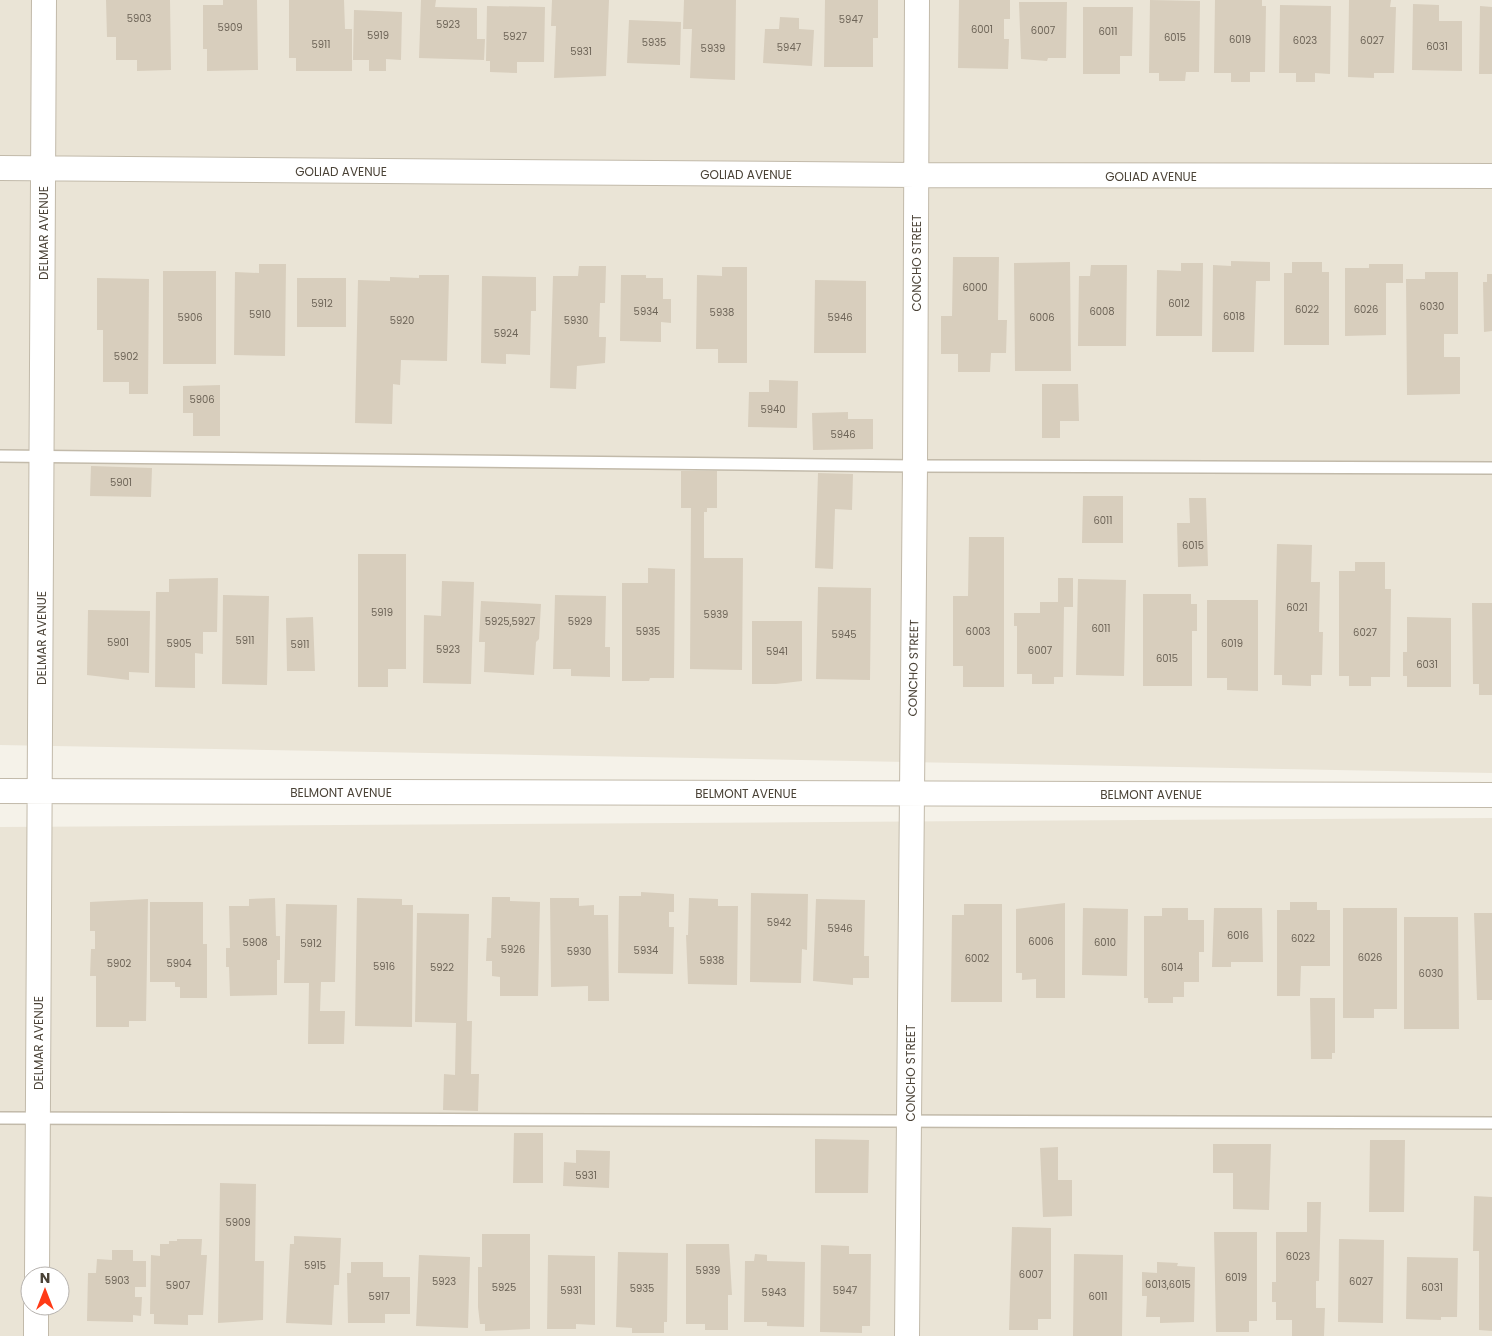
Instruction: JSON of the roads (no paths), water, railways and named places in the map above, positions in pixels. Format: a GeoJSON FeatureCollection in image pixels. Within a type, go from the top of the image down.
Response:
{"type":"FeatureCollection","features":[{"type":"Feature","properties":{"kind":"street","name":"DELMAR AVENUE"},"geometry":{"type":"LineString","coordinates":[[37,1266],[44,0]]}},
{"type":"Feature","properties":{"kind":"street","name":"CONCHO STREET"},"geometry":{"type":"LineString","coordinates":[[907,1336],[911,794],[916,466],[917,0]]}},
{"type":"Feature","properties":{"kind":"street","name":"GOLIAD AVENUE"},"geometry":{"type":"LineString","coordinates":[[0,168],[916,175],[1492,176]]}},
{"type":"Feature","properties":{"kind":"street","name":"BELMONT AVENUE"},"geometry":{"type":"LineString","coordinates":[[0,792],[1492,795]]}},
{"type":"Feature","properties":{"kind":"street"},"geometry":{"type":"LineString","coordinates":[[36,1316],[36,1336]]}},
{"type":"Feature","properties":{"kind":"lane"},"geometry":{"type":"LineString","coordinates":[[0,456],[916,466],[1492,468]]}},
{"type":"Feature","properties":{"kind":"lane"},"geometry":{"type":"LineString","coordinates":[[0,1118],[1492,1123]]}}]}
